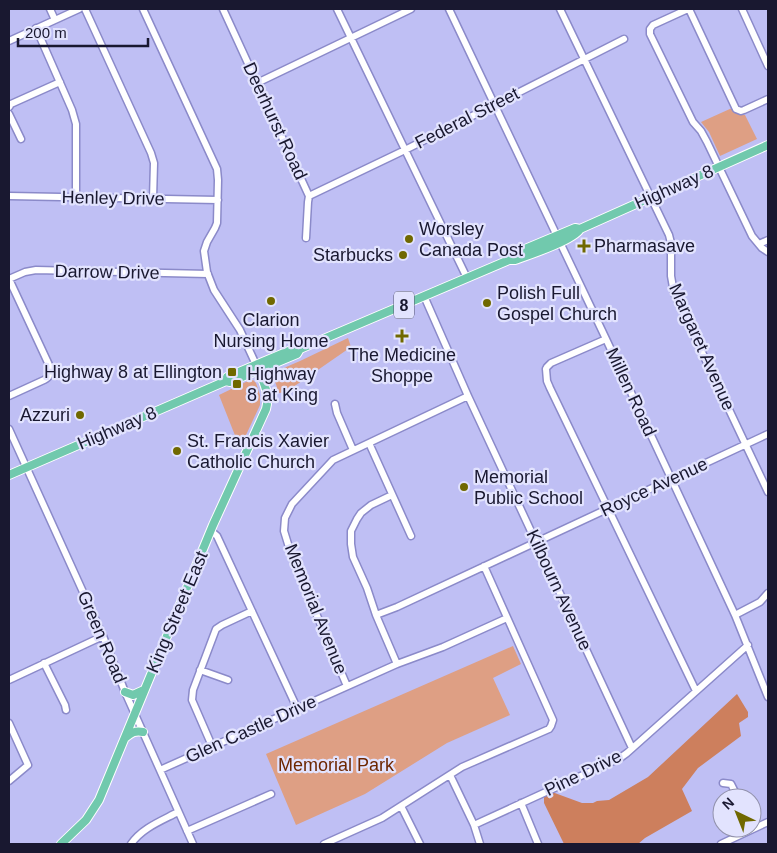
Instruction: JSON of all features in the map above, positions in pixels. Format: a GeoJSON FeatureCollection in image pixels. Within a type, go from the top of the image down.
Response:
{"type":"FeatureCollection","features":[{"type":"Feature","properties":{"kind":"main road","name":"Highway 8"},"geometry":{"type":"LineString","coordinates":[[9,476],[226,381],[230,382],[257,367],[297,354],[300,349],[509,260],[515,260],[558,238],[578,233],[580,229],[768,145]]}},
{"type":"Feature","properties":{"kind":"main road","name":"King Street East"},"geometry":{"type":"LineString","coordinates":[[61,844],[86,820],[99,800],[134,712],[211,531],[266,410],[268,394],[257,367]]}},
{"type":"Feature","properties":{"kind":"main road"},"geometry":{"type":"LineString","coordinates":[[126,692],[133,695],[144,690]]}},
{"type":"Feature","properties":{"kind":"main road"},"geometry":{"type":"LineString","coordinates":[[125,738],[136,730],[143,732]]}},
{"type":"Feature","properties":{"kind":"street"},"geometry":{"type":"LineString","coordinates":[[50,9],[55,20]]}},
{"type":"Feature","properties":{"kind":"street"},"geometry":{"type":"LineString","coordinates":[[9,41],[79,9]]}},
{"type":"Feature","properties":{"kind":"street"},"geometry":{"type":"LineString","coordinates":[[85,9],[154,163],[153,199]]}},
{"type":"Feature","properties":{"kind":"street"},"geometry":{"type":"LineString","coordinates":[[143,9],[216,169],[218,180],[217,223],[204,251],[208,274],[218,297],[240,330],[257,367]]}},
{"type":"Feature","properties":{"kind":"street","name":"Deerhurst Road"},"geometry":{"type":"LineString","coordinates":[[223,9],[310,196],[306,238]]}},
{"type":"Feature","properties":{"kind":"street"},"geometry":{"type":"LineString","coordinates":[[337,9],[466,278]]}},
{"type":"Feature","properties":{"kind":"street"},"geometry":{"type":"LineString","coordinates":[[257,83],[411,9]]}},
{"type":"Feature","properties":{"kind":"street","name":"Millen Road"},"geometry":{"type":"LineString","coordinates":[[449,9],[735,615],[768,697]]}},
{"type":"Feature","properties":{"kind":"street","name":"Margaret Avenue"},"geometry":{"type":"LineString","coordinates":[[560,9],[669,235],[671,243],[671,276],[674,293],[768,492]]}},
{"type":"Feature","properties":{"kind":"street"},"geometry":{"type":"LineString","coordinates":[[768,99],[741,111],[735,108],[689,9],[653,25],[650,29],[650,34],[692,122],[701,131],[707,142],[752,236],[768,252]]}},
{"type":"Feature","properties":{"kind":"street"},"geometry":{"type":"LineString","coordinates":[[742,9],[768,66]]}},
{"type":"Feature","properties":{"kind":"street"},"geometry":{"type":"LineString","coordinates":[[36,28],[72,110],[76,124],[76,198]]}},
{"type":"Feature","properties":{"kind":"street","name":"Federal Street"},"geometry":{"type":"LineString","coordinates":[[310,196],[624,39]]}},
{"type":"Feature","properties":{"kind":"street"},"geometry":{"type":"LineString","coordinates":[[9,108],[11,104],[60,82]]}},
{"type":"Feature","properties":{"kind":"street"},"geometry":{"type":"LineString","coordinates":[[9,114],[21,139]]}},
{"type":"Feature","properties":{"kind":"street","name":"Henley Drive"},"geometry":{"type":"LineString","coordinates":[[9,196],[218,200]]}},
{"type":"Feature","properties":{"kind":"street"},"geometry":{"type":"LineString","coordinates":[[759,244],[768,240]]}},
{"type":"Feature","properties":{"kind":"street","name":"Darrow Drive"},"geometry":{"type":"LineString","coordinates":[[9,279],[25,272],[36,270],[208,274]]}},
{"type":"Feature","properties":{"kind":"street"},"geometry":{"type":"LineString","coordinates":[[9,279],[50,367],[48,378],[9,396]]}},
{"type":"Feature","properties":{"kind":"street","name":"Kilbourn Avenue"},"geometry":{"type":"LineString","coordinates":[[424,296],[468,396],[632,748]]}},
{"type":"Feature","properties":{"kind":"street"},"geometry":{"type":"LineString","coordinates":[[546,369],[551,363],[606,339]]}},
{"type":"Feature","properties":{"kind":"street"},"geometry":{"type":"LineString","coordinates":[[541,363],[546,369],[549,386],[696,691]]}},
{"type":"Feature","properties":{"kind":"street","name":"Memorial Avenue"},"geometry":{"type":"LineString","coordinates":[[347,686],[292,557],[284,531],[285,518],[292,504],[333,460],[468,396]]}},
{"type":"Feature","properties":{"kind":"street"},"geometry":{"type":"LineString","coordinates":[[335,404],[353,450]]}},
{"type":"Feature","properties":{"kind":"street","name":"Green Road"},"geometry":{"type":"LineString","coordinates":[[9,429],[103,636],[134,712],[193,844]]}},
{"type":"Feature","properties":{"kind":"street","name":"Royce Avenue"},"geometry":{"type":"LineString","coordinates":[[376,615],[397,607],[768,434]]}},
{"type":"Feature","properties":{"kind":"street"},"geometry":{"type":"LineString","coordinates":[[369,442],[410,536]]}},
{"type":"Feature","properties":{"kind":"street"},"geometry":{"type":"LineString","coordinates":[[392,495],[371,505],[357,519],[351,531],[351,551],[397,664]]}},
{"type":"Feature","properties":{"kind":"street"},"geometry":{"type":"LineString","coordinates":[[211,531],[217,536],[297,708]]}},
{"type":"Feature","properties":{"kind":"street"},"geometry":{"type":"LineString","coordinates":[[324,844],[336,842],[382,818],[462,768],[552,726],[553,722],[484,566]]}},
{"type":"Feature","properties":{"kind":"street"},"geometry":{"type":"LineString","coordinates":[[735,615],[760,602],[768,593]]}},
{"type":"Feature","properties":{"kind":"street"},"geometry":{"type":"LineString","coordinates":[[212,746],[192,700],[193,690],[217,627],[252,611]]}},
{"type":"Feature","properties":{"kind":"street","name":"Glen Castle Drive"},"geometry":{"type":"LineString","coordinates":[[160,770],[397,664],[443,647],[507,618]]}},
{"type":"Feature","properties":{"kind":"street"},"geometry":{"type":"LineString","coordinates":[[9,680],[103,636]]}},
{"type":"Feature","properties":{"kind":"street","name":"Pine Drive"},"geometry":{"type":"LineString","coordinates":[[474,825],[614,761],[627,753],[748,644]]}},
{"type":"Feature","properties":{"kind":"street"},"geometry":{"type":"LineString","coordinates":[[44,663],[66,710]]}},
{"type":"Feature","properties":{"kind":"street"},"geometry":{"type":"LineString","coordinates":[[200,670],[228,680]]}},
{"type":"Feature","properties":{"kind":"street"},"geometry":{"type":"LineString","coordinates":[[9,723],[28,765],[9,781]]}},
{"type":"Feature","properties":{"kind":"street"},"geometry":{"type":"LineString","coordinates":[[450,775],[474,825],[480,844]]}},
{"type":"Feature","properties":{"kind":"street"},"geometry":{"type":"LineString","coordinates":[[723,783],[731,784],[733,788]]}},
{"type":"Feature","properties":{"kind":"street"},"geometry":{"type":"LineString","coordinates":[[187,831],[272,794]]}},
{"type":"Feature","properties":{"kind":"street"},"geometry":{"type":"LineString","coordinates":[[521,803],[538,844]]}},
{"type":"Feature","properties":{"kind":"street"},"geometry":{"type":"LineString","coordinates":[[401,806],[420,844]]}},
{"type":"Feature","properties":{"kind":"street"},"geometry":{"type":"LineString","coordinates":[[131,844],[146,829],[178,812]]}},
{"type":"Feature","properties":{"kind":"street"},"geometry":{"type":"LineString","coordinates":[[720,844],[732,838]]}},
{"type":"Feature","properties":{"kind":"green space"},"geometry":{"type":"Polygon","coordinates":[[[732,108],[741,115],[745,115],[757,139],[720,156],[709,132],[701,122],[732,108]]]}},
{"type":"Feature","properties":{"kind":"green space"},"geometry":{"type":"Polygon","coordinates":[[[348,338],[351,347],[286,392],[279,393],[272,373],[348,338]]]}},
{"type":"Feature","properties":{"kind":"green space"},"geometry":{"type":"Polygon","coordinates":[[[250,380],[256,383],[260,395],[260,405],[240,448],[219,395],[250,380]]]}},
{"type":"Feature","properties":{"kind":"green space","name":"Memorial Park"},"geometry":{"type":"Polygon","coordinates":[[[513,646],[521,664],[493,678],[510,715],[447,743],[365,794],[296,825],[266,754],[513,646]]]}},
{"type":"Feature","properties":{"kind":"shaded area"},"geometry":{"type":"Polygon","coordinates":[[[737,694],[748,712],[748,717],[739,723],[741,736],[698,768],[682,789],[692,811],[638,844],[564,844],[544,803],[544,795],[552,792],[582,803],[609,800],[648,777],[737,694]]]}},
{"type":"Feature","properties":{"kind":"place","name":"Worsley Canada Post"},"geometry":{"type":"Point","coordinates":[409,239]}},
{"type":"Feature","properties":{"kind":"place","name":"Pharmasave"},"geometry":{"type":"Point","coordinates":[584,246]}},
{"type":"Feature","properties":{"kind":"place","name":"Starbucks"},"geometry":{"type":"Point","coordinates":[403,255]}},
{"type":"Feature","properties":{"kind":"place","name":"Clarion Nursing Home"},"geometry":{"type":"Point","coordinates":[271,301]}},
{"type":"Feature","properties":{"kind":"place","name":"Polish Full Gospel Church"},"geometry":{"type":"Point","coordinates":[487,303]}},
{"type":"Feature","properties":{"kind":"place","name":"The Medicine Shoppe"},"geometry":{"type":"Point","coordinates":[402,336]}},
{"type":"Feature","properties":{"kind":"place","name":"Highway 8 at Ellington"},"geometry":{"type":"Point","coordinates":[232,372]}},
{"type":"Feature","properties":{"kind":"place","name":"Highway 8 at King"},"geometry":{"type":"Point","coordinates":[237,384]}},
{"type":"Feature","properties":{"kind":"place","name":"Azzuri"},"geometry":{"type":"Point","coordinates":[80,415]}},
{"type":"Feature","properties":{"kind":"place","name":"St. Francis Xavier Catholic Church"},"geometry":{"type":"Point","coordinates":[177,451]}},
{"type":"Feature","properties":{"kind":"place","name":"Memorial Public School"},"geometry":{"type":"Point","coordinates":[464,487]}}]}
